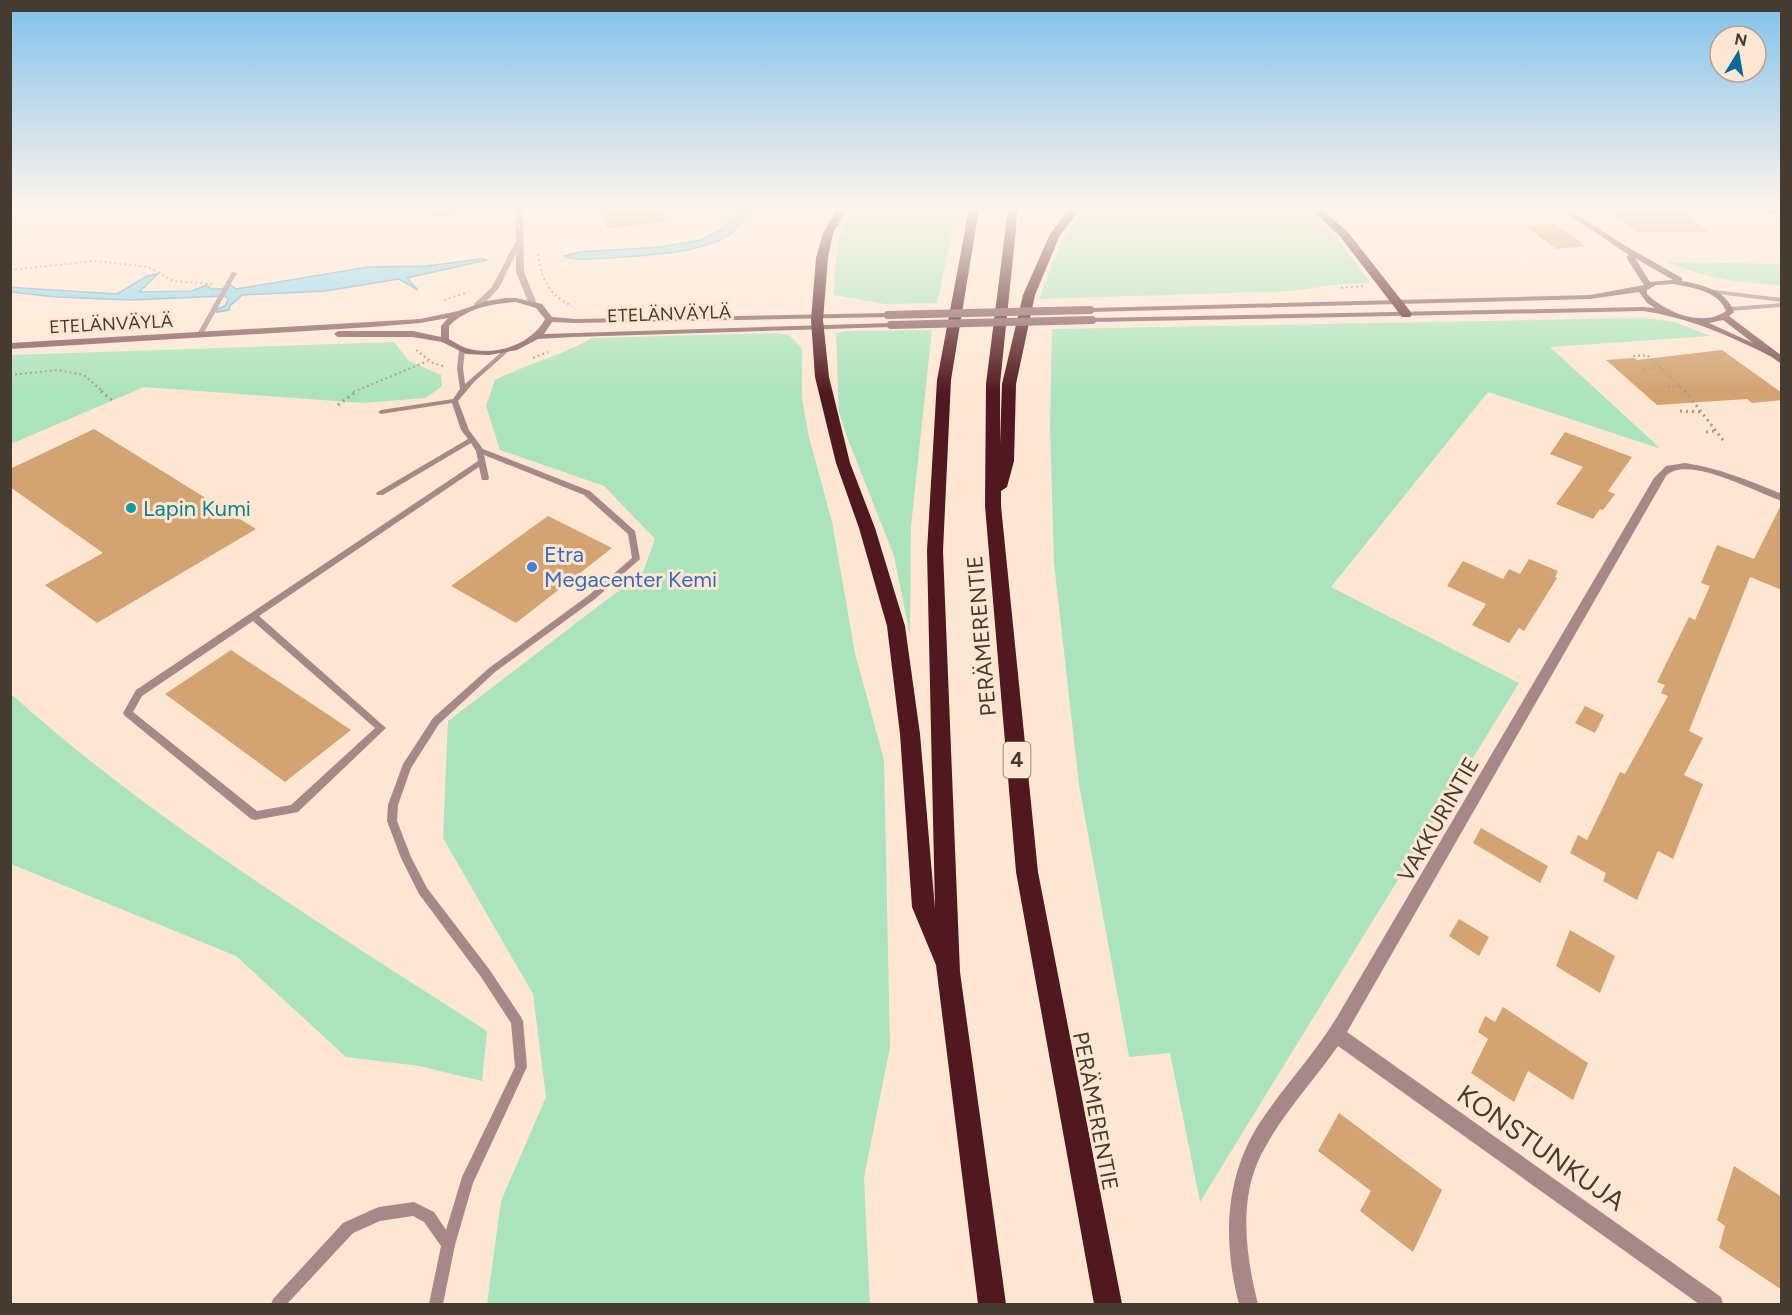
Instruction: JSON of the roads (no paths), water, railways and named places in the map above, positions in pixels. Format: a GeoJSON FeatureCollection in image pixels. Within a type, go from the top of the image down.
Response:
{"type":"FeatureCollection","features":[{"type":"Feature","properties":{"kind":"highway"},"geometry":{"type":"LineString","coordinates":[[821,270],[818,321],[822,377],[843,463],[867,528],[896,626],[910,734],[923,907],[948,972]]}},
{"type":"Feature","properties":{"kind":"highway","name":"PERÄMERENTIE"},"geometry":{"type":"LineString","coordinates":[[963,270],[944,380],[934,551],[948,972],[992,1305]]}},
{"type":"Feature","properties":{"kind":"highway","name":"PERÄMERENTIE"},"geometry":{"type":"LineString","coordinates":[[1006,270],[993,384],[993,506],[1027,872],[1108,1305]]}},
{"type":"Feature","properties":{"kind":"highway"},"geometry":{"type":"LineString","coordinates":[[993,506],[1007,461],[1009,384],[1029,295],[1039,270]]}},
{"type":"Feature","properties":{"kind":"highway"},"geometry":{"type":"LineString","coordinates":[[1371,270],[1406,314]]}},
{"type":"Feature","properties":{"kind":"main road"},"geometry":{"type":"LineString","coordinates":[[1639,270],[1646,287],[1643,294],[1647,300],[1666,312]]}},
{"type":"Feature","properties":{"kind":"main road"},"geometry":{"type":"LineString","coordinates":[[1661,270],[1685,284],[1709,291],[1727,303],[1728,313],[1769,353]]}},
{"type":"Feature","properties":{"kind":"main road","name":"ETELÄNVÄYLÄ"},"geometry":{"type":"LineString","coordinates":[[537,337],[888,315],[1590,297],[1663,282],[1685,284]]}},
{"type":"Feature","properties":{"kind":"main road","name":"ETELÄNVÄYLÄ"},"geometry":{"type":"LineString","coordinates":[[10,346],[420,321],[459,314],[496,301],[516,300],[533,304]]}},
{"type":"Feature","properties":{"kind":"main road"},"geometry":{"type":"LineString","coordinates":[[459,314],[445,326],[445,339],[462,350],[483,353],[507,350],[537,337],[546,328],[549,319],[544,310],[533,304]]}},
{"type":"Feature","properties":{"kind":"main road","name":"ETELÄNVÄYLÄ"},"geometry":{"type":"LineString","coordinates":[[549,319],[575,321],[818,321],[891,325],[1643,309],[1694,319]]}},
{"type":"Feature","properties":{"kind":"main road"},"geometry":{"type":"LineString","coordinates":[[1694,319],[1717,320],[1728,313]]}},
{"type":"Feature","properties":{"kind":"main road"},"geometry":{"type":"LineString","coordinates":[[1694,319],[1782,361]]}},
{"type":"Feature","properties":{"kind":"main road","name":"ETELÄNVÄYLÄ"},"geometry":{"type":"LineString","coordinates":[[213,335],[412,334],[445,339]]}},
{"type":"Feature","properties":{"kind":"street"},"geometry":{"type":"LineString","coordinates":[[477,306],[495,288],[504,270]]}},
{"type":"Feature","properties":{"kind":"street"},"geometry":{"type":"LineString","coordinates":[[520,270],[533,304]]}},
{"type":"Feature","properties":{"kind":"street"},"geometry":{"type":"LineString","coordinates":[[1709,291],[1782,300]]}},
{"type":"Feature","properties":{"kind":"street"},"geometry":{"type":"LineString","coordinates":[[1728,313],[1782,305]]}},
{"type":"Feature","properties":{"kind":"street","name":"VAKKURINTIE"},"geometry":{"type":"LineString","coordinates":[[1248,1305],[1239,1272],[1238,1217],[1247,1168],[1258,1144],[1336,1035],[1664,471],[1680,466],[1701,469],[1782,498]]}},
{"type":"Feature","properties":{"kind":"street","name":"KONSTUNKUJA"},"geometry":{"type":"LineString","coordinates":[[1336,1035],[1714,1305]]}},
{"type":"Feature","properties":{"kind":"lane"},"geometry":{"type":"LineString","coordinates":[[199,336],[234,273]]}},
{"type":"Feature","properties":{"kind":"lane"},"geometry":{"type":"LineString","coordinates":[[462,350],[460,368],[462,388]]}},
{"type":"Feature","properties":{"kind":"lane"},"geometry":{"type":"LineString","coordinates":[[485,478],[480,451],[465,430],[455,401],[462,388],[490,368],[507,350]]}},
{"type":"Feature","properties":{"kind":"lane"},"geometry":{"type":"LineString","coordinates":[[381,412],[455,401]]}},
{"type":"Feature","properties":{"kind":"lane"},"geometry":{"type":"LineString","coordinates":[[380,493],[472,439]]}},
{"type":"Feature","properties":{"kind":"lane"},"geometry":{"type":"LineString","coordinates":[[436,1305],[448,1245],[467,1182],[520,1067],[517,1021],[423,891],[406,858],[392,822],[393,805],[407,767],[436,720],[492,670],[592,597],[636,558],[632,533],[587,493],[480,451]]}},
{"type":"Feature","properties":{"kind":"lane"},"geometry":{"type":"LineString","coordinates":[[253,616],[381,728],[294,809],[255,816],[128,713],[139,693],[253,616],[482,462]]}},
{"type":"Feature","properties":{"kind":"lane"},"geometry":{"type":"LineString","coordinates":[[278,1305],[348,1228],[379,1214],[414,1209],[429,1217],[448,1245]]}},
{"type":"Feature","properties":{"kind":"water"},"geometry":{"type":"Polygon","coordinates":[[[348,270],[441,270],[407,278],[418,290],[399,279],[325,291],[242,295],[230,306],[229,310],[217,312],[217,309],[225,306],[228,300],[226,296],[130,300],[56,297],[11,292],[11,287],[117,294],[147,276],[158,274],[139,292],[192,291],[207,285],[211,289],[222,289],[231,285],[236,289],[348,270]]]}},
{"type":"Feature","properties":{"kind":"place","name":"Lapin Kumi"},"geometry":{"type":"Point","coordinates":[131,508]}},
{"type":"Feature","properties":{"kind":"place","name":"Etra Megacenter Kemi"},"geometry":{"type":"Point","coordinates":[532,567]}}]}
